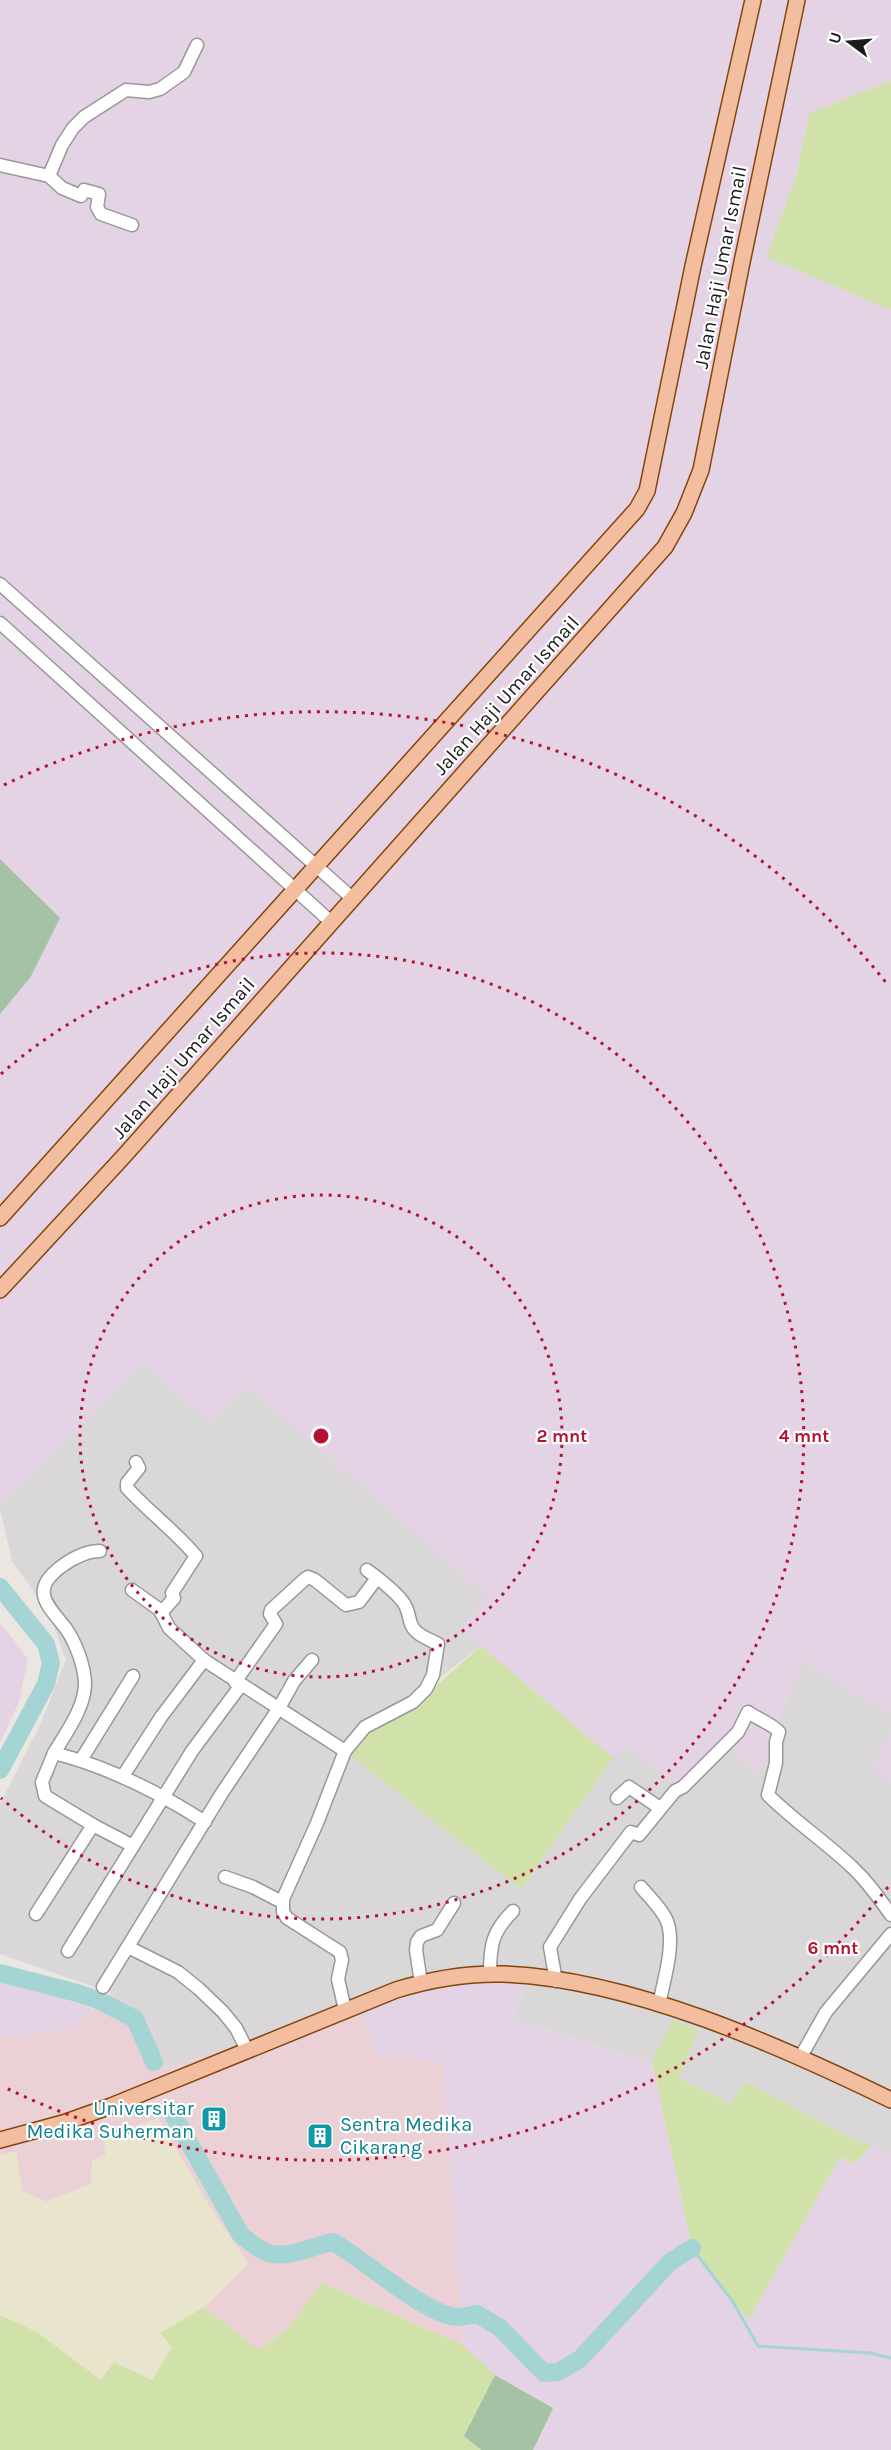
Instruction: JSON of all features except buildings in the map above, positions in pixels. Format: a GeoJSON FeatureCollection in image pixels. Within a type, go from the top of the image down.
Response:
{"type":"FeatureCollection","features":[{"type":"Feature","properties":{"kind":"main road","name":"Jalan Haji Umar Ismail"},"geometry":{"type":"LineString","coordinates":[[0,1218],[637,509],[647,491],[693,266],[753,0]]}},
{"type":"Feature","properties":{"kind":"main road","name":"Jalan Haji Umar Ismail"},"geometry":{"type":"LineString","coordinates":[[0,1290],[124,1156],[665,547],[684,513],[701,470],[742,262],[798,0]]}},
{"type":"Feature","properties":{"kind":"main road"},"geometry":{"type":"LineString","coordinates":[[0,2140],[79,2118],[345,2010],[422,1983],[452,1977],[490,1974],[520,1975],[556,1981],[659,2005],[737,2032],[891,2100]]}},
{"type":"Feature","properties":{"kind":"street"},"geometry":{"type":"LineString","coordinates":[[49,176],[65,139],[84,117],[126,90],[153,92],[160,89],[184,72],[197,45]]}},
{"type":"Feature","properties":{"kind":"street"},"geometry":{"type":"LineString","coordinates":[[0,165],[49,176],[62,188],[81,196],[84,190],[99,194],[97,207],[101,214],[132,225]]}},
{"type":"Feature","properties":{"kind":"street"},"geometry":{"type":"LineString","coordinates":[[0,584],[352,898]]}},
{"type":"Feature","properties":{"kind":"street"},"geometry":{"type":"LineString","coordinates":[[0,623],[331,922]]}},
{"type":"Feature","properties":{"kind":"street"},"geometry":{"type":"LineString","coordinates":[[136,1462],[139,1468],[127,1483],[127,1488],[146,1504],[150,1513],[181,1538],[196,1556],[172,1593],[174,1598],[161,1613]]}},
{"type":"Feature","properties":{"kind":"street"},"geometry":{"type":"LineString","coordinates":[[100,1551],[84,1554],[66,1563],[51,1575],[43,1591],[46,1604],[74,1642],[85,1679],[82,1701],[54,1753],[42,1782],[45,1796],[133,1846]]}},
{"type":"Feature","properties":{"kind":"street"},"geometry":{"type":"LineString","coordinates":[[68,1951],[201,1738],[276,1624],[270,1614],[271,1610],[308,1577],[346,1605],[359,1602],[372,1574],[404,1604],[414,1630],[438,1644],[430,1683],[420,1696],[365,1727],[345,1751],[282,1902],[283,1912],[287,1918],[340,1952],[342,1960],[338,1979],[345,2010]]}},
{"type":"Feature","properties":{"kind":"street"},"geometry":{"type":"LineString","coordinates":[[132,1590],[161,1613],[169,1628],[204,1660],[345,1751]]}},
{"type":"Feature","properties":{"kind":"street"},"geometry":{"type":"LineString","coordinates":[[123,1776],[161,1717],[204,1660]]}},
{"type":"Feature","properties":{"kind":"street"},"geometry":{"type":"LineString","coordinates":[[103,1987],[294,1681],[312,1660]]}},
{"type":"Feature","properties":{"kind":"street"},"geometry":{"type":"LineString","coordinates":[[81,1760],[133,1676]]}},
{"type":"Feature","properties":{"kind":"street"},"geometry":{"type":"LineString","coordinates":[[556,1981],[550,1950],[554,1939],[624,1841],[632,1832],[639,1835],[675,1791],[683,1787],[738,1731],[748,1712],[762,1722],[774,1726],[779,1732],[776,1742],[776,1762],[768,1795],[853,1868],[869,1884],[891,1915]]}},
{"type":"Feature","properties":{"kind":"street"},"geometry":{"type":"LineString","coordinates":[[54,1753],[81,1760],[123,1776],[165,1796],[205,1822]]}},
{"type":"Feature","properties":{"kind":"street"},"geometry":{"type":"LineString","coordinates":[[617,1798],[628,1786],[660,1808]]}},
{"type":"Feature","properties":{"kind":"street"},"geometry":{"type":"LineString","coordinates":[[36,1914],[93,1825]]}},
{"type":"Feature","properties":{"kind":"street"},"geometry":{"type":"LineString","coordinates":[[225,1877],[253,1887],[282,1902]]}},
{"type":"Feature","properties":{"kind":"street"},"geometry":{"type":"LineString","coordinates":[[641,1887],[667,1919],[669,1928],[670,1941],[659,2005]]}},
{"type":"Feature","properties":{"kind":"street"},"geometry":{"type":"LineString","coordinates":[[422,1983],[416,1950],[417,1942],[421,1936],[437,1930],[454,1903]]}},
{"type":"Feature","properties":{"kind":"street"},"geometry":{"type":"LineString","coordinates":[[490,1974],[491,1946],[495,1933],[513,1911]]}},
{"type":"Feature","properties":{"kind":"street"},"geometry":{"type":"LineString","coordinates":[[800,2058],[826,2012],[891,1934]]}},
{"type":"Feature","properties":{"kind":"street"},"geometry":{"type":"LineString","coordinates":[[128,1947],[162,1966],[173,1969],[192,1983],[223,2012],[236,2028],[247,2050]]}},
{"type":"Feature","properties":{"kind":"shaded area"},"geometry":{"type":"Polygon","coordinates":[[[0,0],[891,0],[891,81],[809,113],[766,257],[891,310],[891,2153],[849,2137],[746,2082],[732,2104],[679,2078],[697,2030],[674,2020],[652,2062],[512,2019],[529,1979],[360,2006],[163,2069],[150,2023],[111,1993],[0,1954],[0,1804],[40,1725],[66,1660],[49,1613],[12,1561],[0,1508],[0,0]],[[481,1646],[357,1741],[521,1889],[613,1758],[481,1646]]]}},
{"type":"Feature","properties":{"kind":"shaded area"},"geometry":{"type":"Polygon","coordinates":[[[0,0],[891,0],[891,81],[809,113],[796,177],[766,257],[891,310],[891,1715],[803,1662],[758,1775],[728,1748],[684,1791],[626,1745],[613,1758],[461,1629],[487,1596],[247,1386],[211,1423],[142,1364],[30,1479],[0,1503],[0,0]]]}},
{"type":"Feature","properties":{"kind":"shaded area"},"geometry":{"type":"Polygon","coordinates":[[[0,1622],[28,1659],[19,1702],[0,1743],[0,1622]]]}},
{"type":"Feature","properties":{"kind":"shaded area"},"geometry":{"type":"Polygon","coordinates":[[[891,1731],[891,1783],[872,1766],[891,1731]]]}},
{"type":"Feature","properties":{"kind":"shaded area"},"geometry":{"type":"Polygon","coordinates":[[[0,1974],[94,2009],[74,2028],[8,2037],[0,2036],[0,1974]]]}},
{"type":"Feature","properties":{"kind":"shaded area"},"geometry":{"type":"Polygon","coordinates":[[[529,1978],[512,2019],[652,2062],[692,2248],[749,2319],[840,2157],[854,2164],[872,2145],[891,2153],[891,2450],[533,2450],[552,2407],[495,2375],[463,2345],[443,2062],[376,2056],[360,2006],[461,1980],[529,1978]]]}},
{"type":"Feature","properties":{"kind":"shaded area"},"geometry":{"type":"Polygon","coordinates":[[[111,1993],[151,2023],[163,2069],[360,2006],[376,2056],[443,2062],[463,2345],[323,2283],[286,2330],[258,2350],[204,2307],[248,2263],[213,2212],[106,2154],[91,2184],[46,2202],[22,2191],[16,2152],[0,2155],[0,2036],[8,2037],[74,2028],[111,1993]]]}},
{"type":"Feature","properties":{"kind":"shaded area"},"geometry":{"type":"Polygon","coordinates":[[[158,2118],[213,2212],[248,2263],[204,2307],[161,2333],[172,2347],[152,2380],[114,2362],[102,2381],[37,2332],[0,2315],[0,2155],[16,2152],[22,2191],[47,2202],[91,2184],[92,2161],[106,2154],[103,2139],[158,2118]]]}},
{"type":"Feature","properties":{"kind":"green space"},"geometry":{"type":"Polygon","coordinates":[[[891,81],[891,310],[766,257],[796,177],[809,113],[891,81]]]}},
{"type":"Feature","properties":{"kind":"green space"},"geometry":{"type":"Polygon","coordinates":[[[0,859],[60,918],[30,978],[0,1014],[0,859]]]}},
{"type":"Feature","properties":{"kind":"green space"},"geometry":{"type":"Polygon","coordinates":[[[481,1646],[613,1758],[521,1889],[352,1757],[357,1741],[417,1703],[481,1646]]]}},
{"type":"Feature","properties":{"kind":"green space"},"geometry":{"type":"Polygon","coordinates":[[[673,2020],[698,2030],[679,2078],[731,2104],[746,2082],[849,2137],[872,2145],[854,2164],[840,2157],[749,2319],[724,2292],[692,2248],[652,2062],[673,2020]]]}},
{"type":"Feature","properties":{"kind":"green space"},"geometry":{"type":"Polygon","coordinates":[[[322,2283],[463,2345],[495,2375],[464,2436],[481,2450],[0,2450],[0,2315],[37,2332],[101,2380],[114,2362],[152,2380],[172,2347],[160,2333],[204,2307],[259,2350],[286,2330],[322,2283]]]}},
{"type":"Feature","properties":{"kind":"green space"},"geometry":{"type":"Polygon","coordinates":[[[495,2375],[553,2408],[533,2450],[481,2450],[464,2436],[495,2375]]]}},
{"type":"Feature","properties":{"kind":"waterway"},"geometry":{"type":"LineString","coordinates":[[0,1587],[46,1644],[51,1663],[46,1684],[0,1770]]}},
{"type":"Feature","properties":{"kind":"waterway"},"geometry":{"type":"LineString","coordinates":[[0,1973],[98,2000],[135,2019],[154,2062]]}},
{"type":"Feature","properties":{"kind":"waterway"},"geometry":{"type":"LineString","coordinates":[[170,2109],[241,2235],[257,2248],[268,2253],[284,2254],[333,2242],[430,2308],[459,2317],[477,2314],[499,2327],[544,2373],[558,2372],[580,2359],[670,2262],[692,2248]]}},
{"type":"Feature","properties":{"kind":"waterway"},"geometry":{"type":"LineString","coordinates":[[692,2248],[733,2302],[758,2346],[870,2353],[891,2358]]}},
{"type":"Feature","properties":{"kind":"place","name":"Universitar Medika Suherman"},"geometry":{"type":"Point","coordinates":[214,2119]}},
{"type":"Feature","properties":{"kind":"place","name":"Sentra Medika Cikarang"},"geometry":{"type":"Point","coordinates":[320,2136]}}]}
